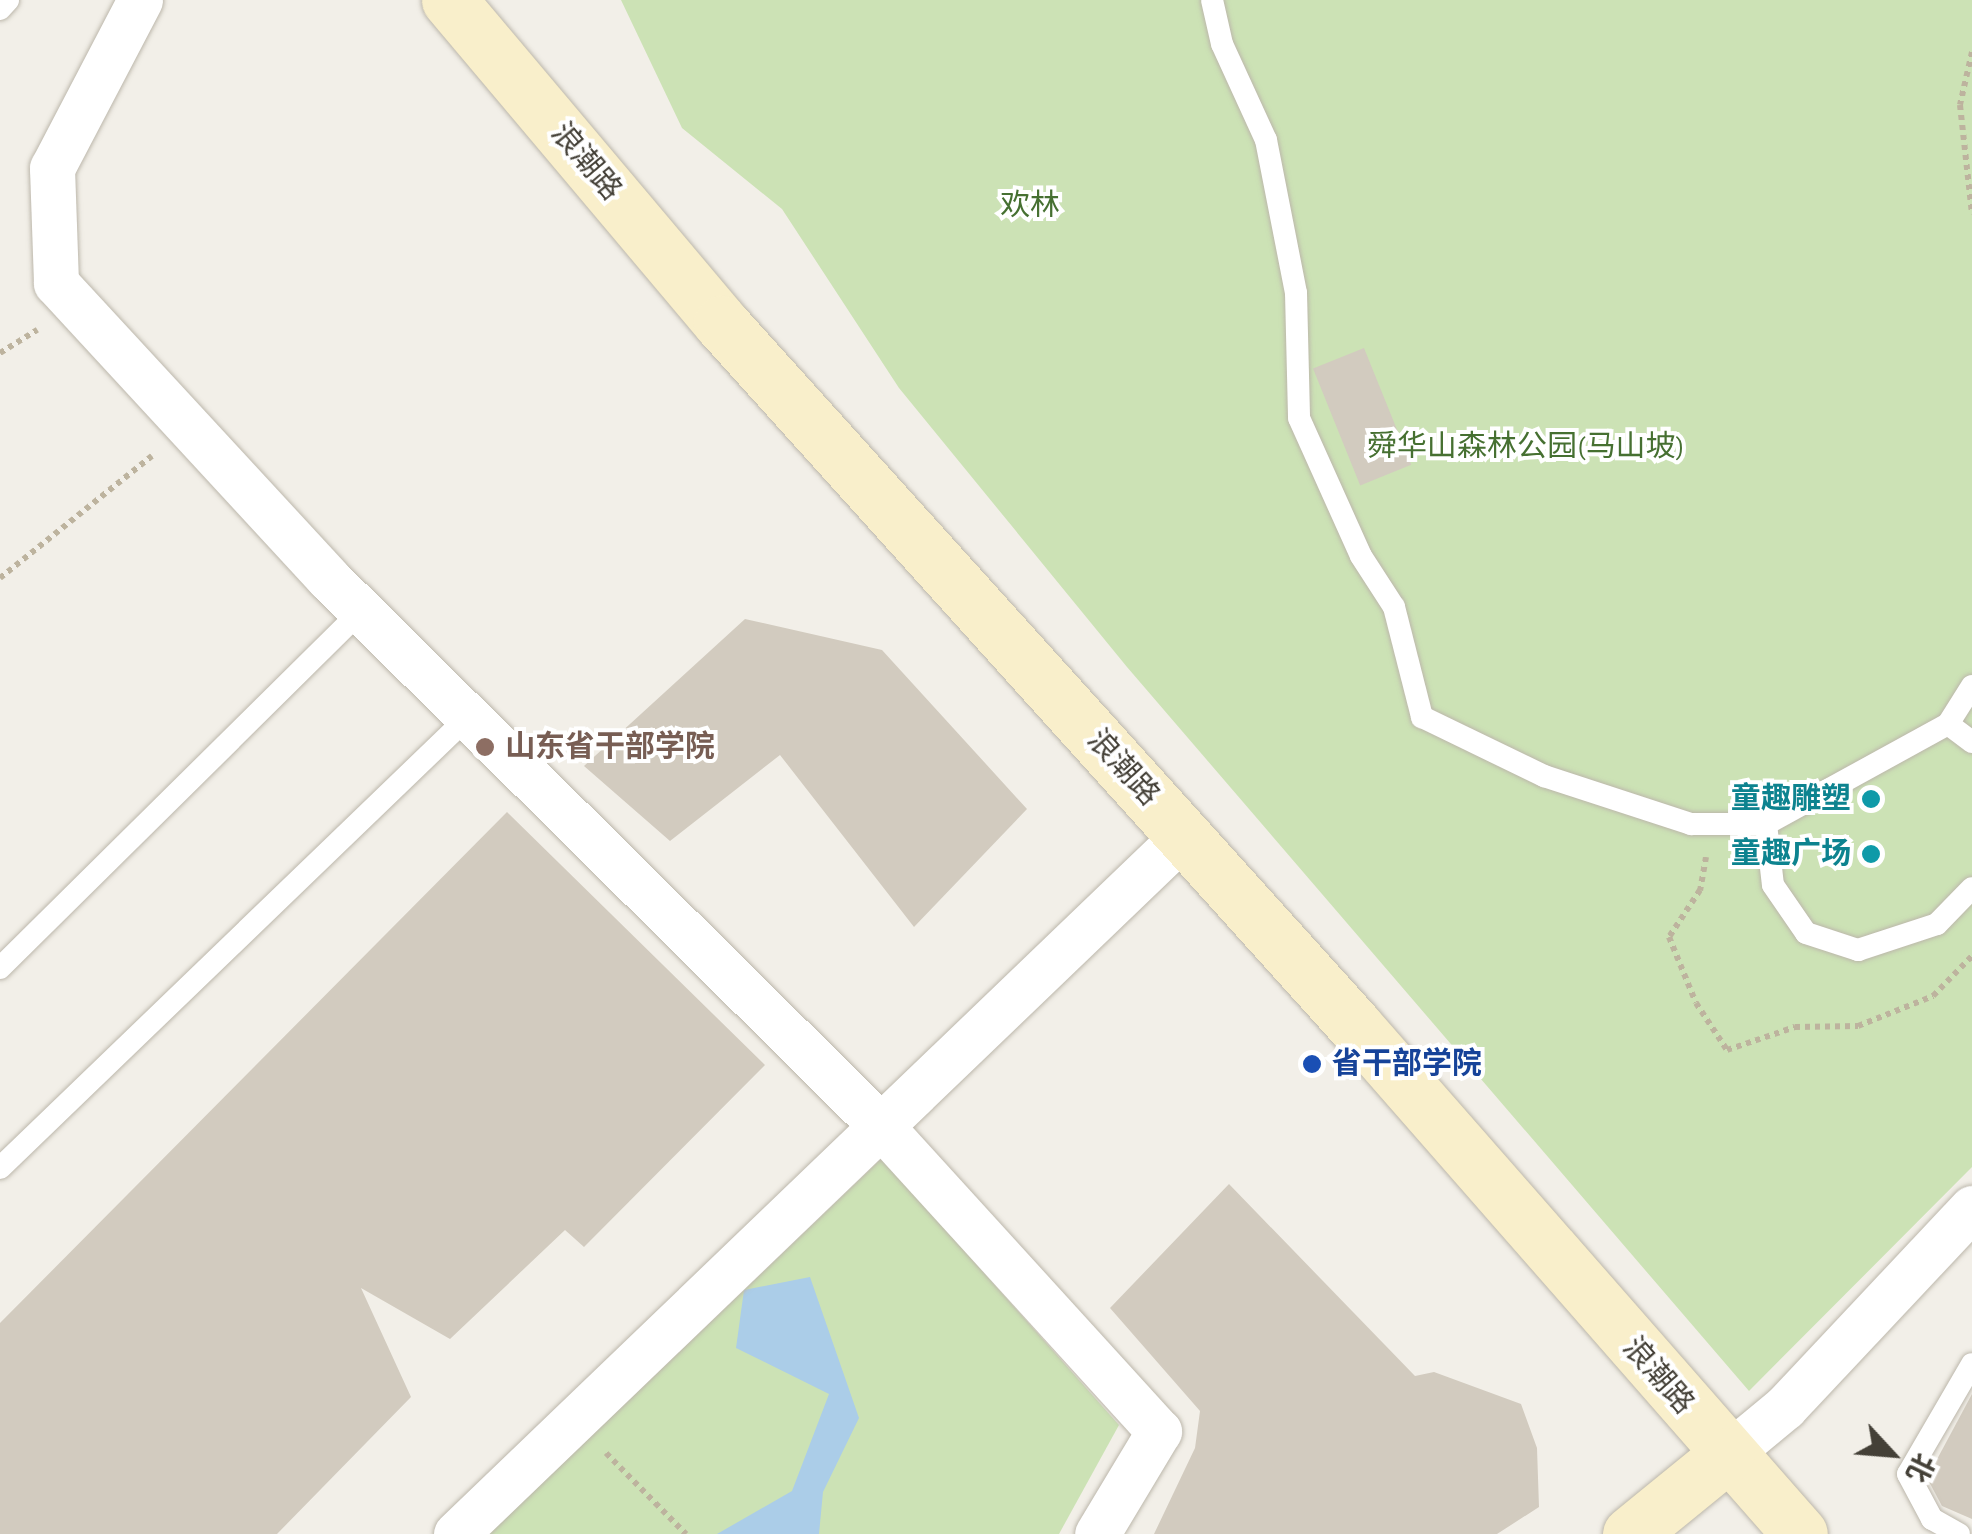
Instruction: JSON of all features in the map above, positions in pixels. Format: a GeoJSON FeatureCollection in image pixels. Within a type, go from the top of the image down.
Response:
{"type":"FeatureCollection","features":[{"type":"Feature","properties":{"kind":"main road","name":"浪潮路"},"geometry":{"type":"LineString","coordinates":[[449,0],[722,322],[1184,835],[1800,1534]]}},
{"type":"Feature","properties":{"kind":"main road"},"geometry":{"type":"LineString","coordinates":[[1630,1534],[1727,1455]]}},
{"type":"Feature","properties":{"kind":"street"},"geometry":{"type":"LineString","coordinates":[[140,0],[52,168],[56,283],[361,611],[880,1126],[1159,1431],[1097,1534]]}},
{"type":"Feature","properties":{"kind":"street"},"geometry":{"type":"LineString","coordinates":[[456,1534],[1184,835]]}},
{"type":"Feature","properties":{"kind":"street"},"geometry":{"type":"LineString","coordinates":[[1727,1455],[1786,1406],[1972,1208]]}},
{"type":"Feature","properties":{"kind":"lane"},"geometry":{"type":"LineString","coordinates":[[0,9],[8,0]]}},
{"type":"Feature","properties":{"kind":"lane"},"geometry":{"type":"LineString","coordinates":[[1212,0],[1222,44],[1266,140],[1296,293],[1299,418],[1361,556],[1394,607],[1422,717],[1544,776],[1691,824],[1766,824],[1948,724],[1972,686]]}},
{"type":"Feature","properties":{"kind":"lane"},"geometry":{"type":"LineString","coordinates":[[0,968],[361,611]]}},
{"type":"Feature","properties":{"kind":"lane"},"geometry":{"type":"LineString","coordinates":[[0,1168],[468,717]]}},
{"type":"Feature","properties":{"kind":"lane"},"geometry":{"type":"LineString","coordinates":[[1948,724],[1972,742]]}},
{"type":"Feature","properties":{"kind":"lane"},"geometry":{"type":"LineString","coordinates":[[1766,824],[1772,885],[1806,933],[1858,950],[1937,924],[1972,888]]}},
{"type":"Feature","properties":{"kind":"lane"},"geometry":{"type":"LineString","coordinates":[[1959,1534],[1932,1519],[1908,1474],[1972,1364]]}},
{"type":"Feature","properties":{"kind":"path"},"geometry":{"type":"LineString","coordinates":[[1972,52],[1960,106],[1972,214]]}},
{"type":"Feature","properties":{"kind":"path"},"geometry":{"type":"LineString","coordinates":[[0,578],[188,427]]}},
{"type":"Feature","properties":{"kind":"path"},"geometry":{"type":"LineString","coordinates":[[1713,824],[1700,890],[1669,937],[1696,1002],[1727,1050],[1796,1027],[1858,1026],[1932,996],[1972,956]]}},
{"type":"Feature","properties":{"kind":"path"},"geometry":{"type":"LineString","coordinates":[[574,1421],[686,1534]]}},
{"type":"Feature","properties":{"kind":"green space","name":"舜华山森林公园(马山坡)"},"geometry":{"type":"Polygon","coordinates":[[[621,0],[1972,0],[1972,1167],[1749,1391],[1127,667],[899,388],[782,209],[682,128],[621,0]]]}},
{"type":"Feature","properties":{"kind":"green space"},"geometry":{"type":"Polygon","coordinates":[[[882,1158],[1119,1425],[1059,1534],[489,1534],[882,1158]]]}},
{"type":"Feature","properties":{"kind":"water"},"geometry":{"type":"Polygon","coordinates":[[[810,1277],[859,1418],[823,1492],[819,1534],[717,1534],[792,1491],[829,1394],[736,1348],[744,1290],[810,1277]]]}},
{"type":"Feature","properties":{"kind":"building"},"geometry":{"type":"Polygon","coordinates":[[[1364,348],[1411,465],[1360,485],[1313,369],[1364,348]]]}},
{"type":"Feature","properties":{"kind":"building"},"geometry":{"type":"Polygon","coordinates":[[[745,619],[882,650],[1027,809],[914,927],[780,755],[670,841],[584,766],[745,619]]]}},
{"type":"Feature","properties":{"kind":"building"},"geometry":{"type":"Polygon","coordinates":[[[507,812],[765,1065],[584,1247],[565,1230],[450,1339],[361,1288],[411,1397],[277,1534],[0,1534],[0,1323],[507,812]]]}},
{"type":"Feature","properties":{"kind":"building"},"geometry":{"type":"Polygon","coordinates":[[[1229,1184],[1415,1376],[1434,1372],[1521,1404],[1537,1448],[1539,1507],[1497,1534],[1154,1534],[1195,1448],[1200,1411],[1110,1308],[1229,1184]]]}},
{"type":"Feature","properties":{"kind":"building"},"geometry":{"type":"Polygon","coordinates":[[[1972,1394],[1972,1519],[1942,1506],[1927,1478],[1972,1394]]]}},
{"type":"Feature","properties":{"kind":"place","name":"山东省干部学院"},"geometry":{"type":"Point","coordinates":[485,747]}},
{"type":"Feature","properties":{"kind":"place","name":"童趣雕塑"},"geometry":{"type":"Point","coordinates":[1871,799]}},
{"type":"Feature","properties":{"kind":"place","name":"童趣广场"},"geometry":{"type":"Point","coordinates":[1871,854]}},
{"type":"Feature","properties":{"kind":"place","name":"省干部学院"},"geometry":{"type":"Point","coordinates":[1312,1064]}},
{"type":"Feature","properties":{"kind":"park label","name":"欢林"},"geometry":{"type":"Point","coordinates":[1030,206]}}]}
